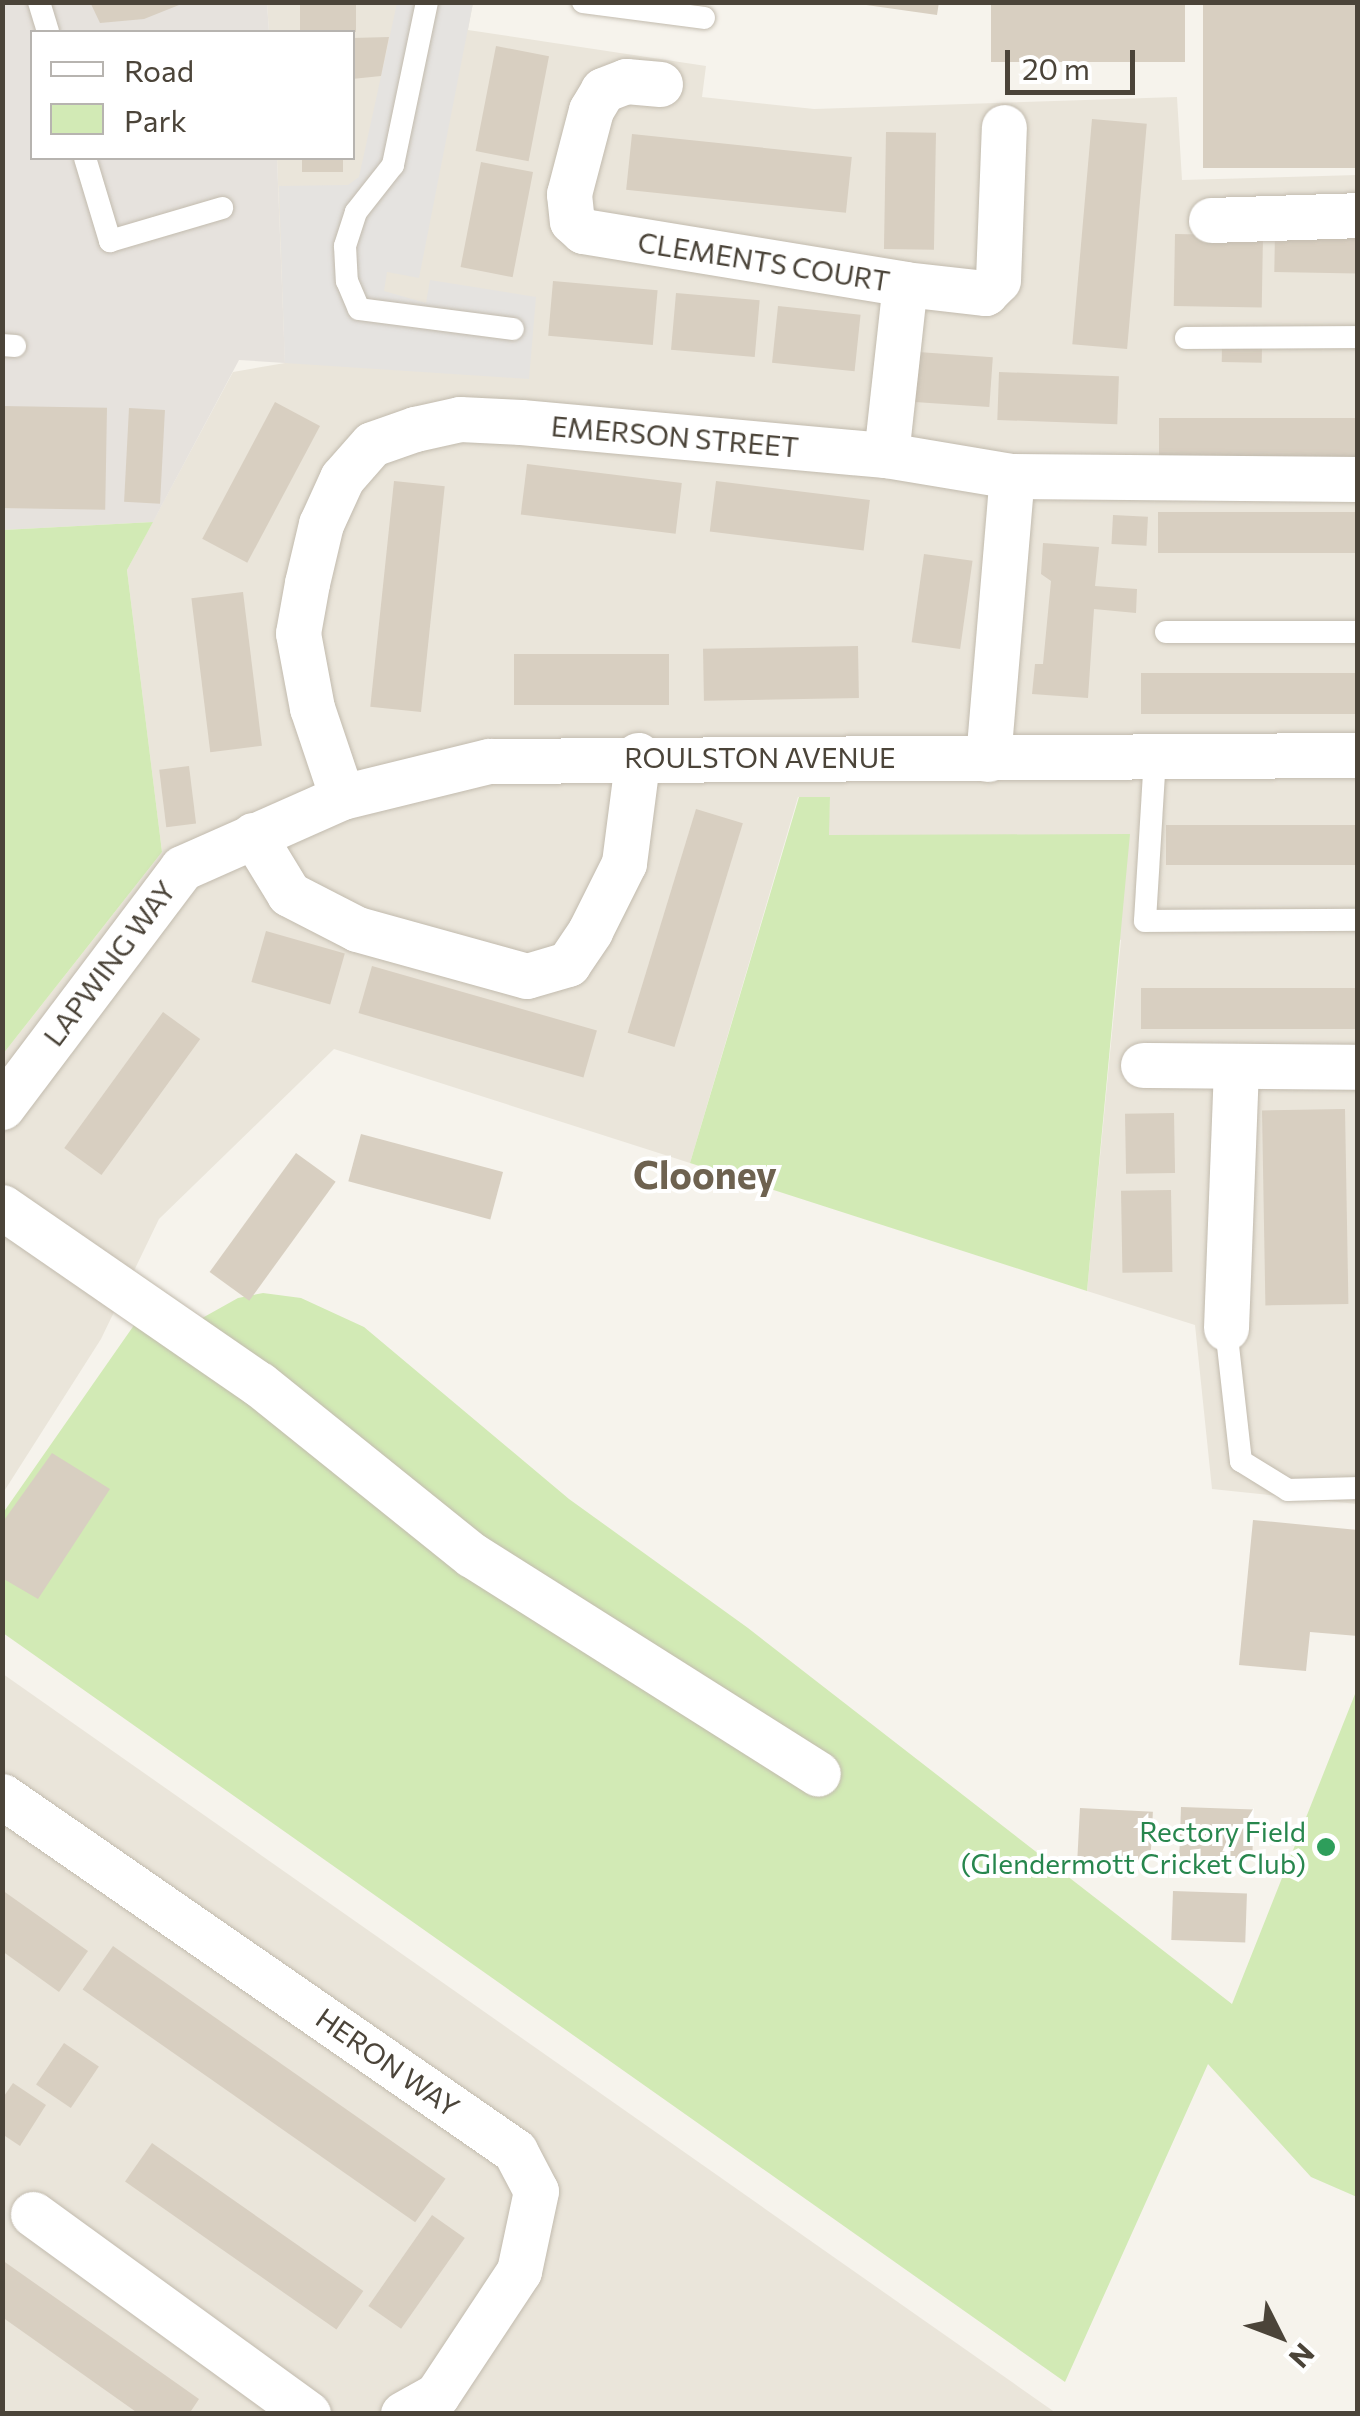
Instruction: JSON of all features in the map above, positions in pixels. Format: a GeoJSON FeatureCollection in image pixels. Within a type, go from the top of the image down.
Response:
{"type":"FeatureCollection","features":[{"type":"Feature","properties":{"kind":"street","name":"CLEMENTS COURT"},"geometry":{"type":"LineString","coordinates":[[660,84],[626,81],[603,90],[591,110],[568,194],[572,221],[583,231],[905,284],[985,293],[998,280],[1004,127]]}},
{"type":"Feature","properties":{"kind":"street"},"geometry":{"type":"LineString","coordinates":[[1211,220],[1358,215]]}},
{"type":"Feature","properties":{"kind":"street"},"geometry":{"type":"LineString","coordinates":[[886,455],[905,284]]}},
{"type":"Feature","properties":{"kind":"street","name":"EMERSON STREET"},"geometry":{"type":"LineString","coordinates":[[342,798],[312,708],[298,634],[322,524],[342,478],[372,444],[460,420],[886,455],[1012,476],[1358,479]]}},
{"type":"Feature","properties":{"kind":"street"},"geometry":{"type":"LineString","coordinates":[[988,759],[1012,476]]}},
{"type":"Feature","properties":{"kind":"street"},"geometry":{"type":"LineString","coordinates":[[252,836],[289,894],[340,920],[527,976],[568,964],[624,863],[638,755]]}},
{"type":"Feature","properties":{"kind":"street","name":"ROULSTON AVENUE"},"geometry":{"type":"LineString","coordinates":[[182,868],[342,798],[489,761],[638,755],[988,759],[1358,755]]}},
{"type":"Feature","properties":{"kind":"street","name":"LAPWING WAY"},"geometry":{"type":"LineString","coordinates":[[2,1107],[182,868]]}},
{"type":"Feature","properties":{"kind":"street"},"geometry":{"type":"LineString","coordinates":[[1143,1065],[1358,1067]]}},
{"type":"Feature","properties":{"kind":"street"},"geometry":{"type":"LineString","coordinates":[[1226,1328],[1236,1066]]}},
{"type":"Feature","properties":{"kind":"street"},"geometry":{"type":"LineString","coordinates":[[2,1206],[260,1384],[472,1554],[818,1774]]}},
{"type":"Feature","properties":{"kind":"street","name":"HERON WAY"},"geometry":{"type":"LineString","coordinates":[[2,1796],[514,2152],[536,2191],[519,2271],[437,2394],[404,2414]]}},
{"type":"Feature","properties":{"kind":"street"},"geometry":{"type":"LineString","coordinates":[[33,2214],[308,2414]]}},
{"type":"Feature","properties":{"kind":"lane"},"geometry":{"type":"LineString","coordinates":[[39,2],[47,30]]}},
{"type":"Feature","properties":{"kind":"lane"},"geometry":{"type":"LineString","coordinates":[[427,2],[392,165],[356,212],[345,246],[346,282],[359,310],[513,329]]}},
{"type":"Feature","properties":{"kind":"lane"},"geometry":{"type":"LineString","coordinates":[[584,2],[704,18]]}},
{"type":"Feature","properties":{"kind":"lane"},"geometry":{"type":"LineString","coordinates":[[86,160],[110,241],[222,208]]}},
{"type":"Feature","properties":{"kind":"lane"},"geometry":{"type":"LineString","coordinates":[[1186,338],[1358,337]]}},
{"type":"Feature","properties":{"kind":"lane"},"geometry":{"type":"LineString","coordinates":[[1166,632],[1358,632]]}},
{"type":"Feature","properties":{"kind":"lane"},"geometry":{"type":"LineString","coordinates":[[1155,758],[1145,920],[1358,920]]}},
{"type":"Feature","properties":{"kind":"lane"},"geometry":{"type":"LineString","coordinates":[[1226,1328],[1241,1460],[1288,1490],[1358,1488]]}},
{"type":"Feature","properties":{"kind":"shaded area"},"geometry":{"type":"Polygon","coordinates":[[[3,3],[267,3],[269,30],[30,30],[30,160],[277,160],[285,363],[239,360],[153,522],[3,530],[3,3]]]}},
{"type":"Feature","properties":{"kind":"shaded area"},"geometry":{"type":"Polygon","coordinates":[[[267,3],[473,3],[468,30],[706,66],[702,97],[814,109],[1177,97],[1182,180],[1357,175],[1357,1504],[1212,1489],[1195,1325],[1087,1291],[1121,940],[828,835],[830,798],[798,797],[690,1163],[334,1049],[159,1219],[101,1339],[3,1493],[3,1054],[162,852],[127,570],[233,372],[285,363],[277,160],[355,160],[355,30],[269,30],[267,3]]]}},
{"type":"Feature","properties":{"kind":"shaded area"},"geometry":{"type":"Polygon","coordinates":[[[397,3],[473,3],[419,278],[387,272],[384,291],[426,303],[430,280],[536,297],[529,379],[285,363],[279,186],[348,185],[359,177],[397,3]]]}},
{"type":"Feature","properties":{"kind":"shaded area"},"geometry":{"type":"Polygon","coordinates":[[[3,1674],[1056,2413],[3,2413],[3,1674]]]}},
{"type":"Feature","properties":{"kind":"green space"},"geometry":{"type":"Polygon","coordinates":[[[153,522],[127,570],[162,852],[3,1054],[3,530],[153,522]]]}},
{"type":"Feature","properties":{"kind":"green space"},"geometry":{"type":"Polygon","coordinates":[[[799,797],[830,797],[829,835],[1130,834],[1087,1291],[690,1163],[799,797]]]}},
{"type":"Feature","properties":{"kind":"green space"},"geometry":{"type":"Polygon","coordinates":[[[263,1293],[301,1298],[364,1327],[569,1499],[748,1628],[1232,2004],[1357,1689],[1357,2197],[1311,2177],[1208,2064],[1065,2382],[3,1633],[3,1513],[139,1318],[179,1331],[238,1298],[263,1293]]]}},
{"type":"Feature","properties":{"kind":"building"},"geometry":{"type":"Polygon","coordinates":[[[90,2],[184,3],[144,19],[100,23],[90,2]]]}},
{"type":"Feature","properties":{"kind":"building"},"geometry":{"type":"Polygon","coordinates":[[[300,2],[356,2],[356,32],[300,30],[300,2]]]}},
{"type":"Feature","properties":{"kind":"building"},"geometry":{"type":"Polygon","coordinates":[[[845,2],[939,2],[937,15],[845,2]]]}},
{"type":"Feature","properties":{"kind":"building"},"geometry":{"type":"Polygon","coordinates":[[[991,2],[1185,2],[1185,62],[991,62],[991,2]]]}},
{"type":"Feature","properties":{"kind":"building"},"geometry":{"type":"Polygon","coordinates":[[[1203,3],[1358,3],[1358,168],[1203,168],[1203,3]]]}},
{"type":"Feature","properties":{"kind":"building"},"geometry":{"type":"Polygon","coordinates":[[[389,37],[381,76],[355,79],[355,38],[389,37]]]}},
{"type":"Feature","properties":{"kind":"building"},"geometry":{"type":"Polygon","coordinates":[[[496,46],[549,56],[529,161],[476,151],[496,46]]]}},
{"type":"Feature","properties":{"kind":"building"},"geometry":{"type":"Polygon","coordinates":[[[1092,119],[1147,124],[1127,349],[1072,344],[1092,119]]]}},
{"type":"Feature","properties":{"kind":"building"},"geometry":{"type":"Polygon","coordinates":[[[886,132],[936,133],[934,250],[884,249],[886,132]]]}},
{"type":"Feature","properties":{"kind":"building"},"geometry":{"type":"Polygon","coordinates":[[[632,134],[852,157],[846,213],[626,190],[632,134]]]}},
{"type":"Feature","properties":{"kind":"building"},"geometry":{"type":"Polygon","coordinates":[[[302,160],[343,160],[343,172],[302,172],[302,160]]]}},
{"type":"Feature","properties":{"kind":"building"},"geometry":{"type":"Polygon","coordinates":[[[481,162],[533,172],[513,277],[461,267],[481,162]]]}},
{"type":"Feature","properties":{"kind":"building"},"geometry":{"type":"Polygon","coordinates":[[[1275,231],[1358,232],[1357,273],[1274,272],[1275,231]]]}},
{"type":"Feature","properties":{"kind":"building"},"geometry":{"type":"Polygon","coordinates":[[[1175,234],[1263,236],[1262,308],[1174,306],[1175,234]]]}},
{"type":"Feature","properties":{"kind":"building"},"geometry":{"type":"Polygon","coordinates":[[[553,281],[658,290],[653,345],[548,336],[553,281]]]}},
{"type":"Feature","properties":{"kind":"building"},"geometry":{"type":"Polygon","coordinates":[[[676,293],[760,300],[755,357],[671,350],[676,293]]]}},
{"type":"Feature","properties":{"kind":"building"},"geometry":{"type":"Polygon","coordinates":[[[778,306],[861,315],[855,371],[772,363],[778,306]]]}},
{"type":"Feature","properties":{"kind":"building"},"geometry":{"type":"Polygon","coordinates":[[[1222,346],[1262,347],[1262,363],[1222,362],[1222,346]]]}},
{"type":"Feature","properties":{"kind":"building"},"geometry":{"type":"Polygon","coordinates":[[[918,352],[993,357],[989,407],[915,402],[918,352]]]}},
{"type":"Feature","properties":{"kind":"building"},"geometry":{"type":"Polygon","coordinates":[[[999,372],[1119,376],[1117,424],[997,420],[999,372]]]}},
{"type":"Feature","properties":{"kind":"building"},"geometry":{"type":"Polygon","coordinates":[[[275,402],[320,426],[247,563],[202,539],[275,402]]]}},
{"type":"Feature","properties":{"kind":"building"},"geometry":{"type":"Polygon","coordinates":[[[2,406],[107,408],[105,510],[2,508],[2,406]]]}},
{"type":"Feature","properties":{"kind":"building"},"geometry":{"type":"Polygon","coordinates":[[[129,408],[165,410],[160,504],[124,502],[129,408]]]}},
{"type":"Feature","properties":{"kind":"building"},"geometry":{"type":"Polygon","coordinates":[[[1159,418],[1358,418],[1358,459],[1159,459],[1159,418]]]}},
{"type":"Feature","properties":{"kind":"building"},"geometry":{"type":"Polygon","coordinates":[[[527,464],[682,483],[676,534],[521,515],[527,464]]]}},
{"type":"Feature","properties":{"kind":"building"},"geometry":{"type":"Polygon","coordinates":[[[394,481],[445,486],[421,712],[370,707],[394,481]]]}},
{"type":"Feature","properties":{"kind":"building"},"geometry":{"type":"Polygon","coordinates":[[[716,481],[870,500],[864,551],[710,532],[716,481]]]}},
{"type":"Feature","properties":{"kind":"building"},"geometry":{"type":"Polygon","coordinates":[[[1158,512],[1358,512],[1358,553],[1158,553],[1158,512]]]}},
{"type":"Feature","properties":{"kind":"building"},"geometry":{"type":"Polygon","coordinates":[[[1113,515],[1148,517],[1146,546],[1111,544],[1113,515]]]}},
{"type":"Feature","properties":{"kind":"building"},"geometry":{"type":"Polygon","coordinates":[[[1043,543],[1099,547],[1095,586],[1137,589],[1136,613],[1094,609],[1088,698],[1032,694],[1035,664],[1043,664],[1051,581],[1041,574],[1043,543]]]}},
{"type":"Feature","properties":{"kind":"building"},"geometry":{"type":"Polygon","coordinates":[[[924,554],[973,561],[960,649],[912,642],[924,554]]]}},
{"type":"Feature","properties":{"kind":"building"},"geometry":{"type":"Polygon","coordinates":[[[243,592],[262,746],[210,752],[191,598],[243,592]]]}},
{"type":"Feature","properties":{"kind":"building"},"geometry":{"type":"Polygon","coordinates":[[[858,646],[859,698],[704,701],[703,649],[858,646]]]}},
{"type":"Feature","properties":{"kind":"building"},"geometry":{"type":"Polygon","coordinates":[[[514,654],[669,654],[669,705],[514,705],[514,654]]]}},
{"type":"Feature","properties":{"kind":"building"},"geometry":{"type":"Polygon","coordinates":[[[1141,673],[1358,673],[1358,714],[1141,714],[1141,673]]]}},
{"type":"Feature","properties":{"kind":"building"},"geometry":{"type":"Polygon","coordinates":[[[189,766],[196,824],[166,827],[159,770],[189,766]]]}},
{"type":"Feature","properties":{"kind":"building"},"geometry":{"type":"Polygon","coordinates":[[[696,809],[743,823],[674,1047],[628,1033],[696,809]]]}},
{"type":"Feature","properties":{"kind":"building"},"geometry":{"type":"Polygon","coordinates":[[[1166,825],[1358,825],[1358,865],[1166,865],[1166,825]]]}},
{"type":"Feature","properties":{"kind":"building"},"geometry":{"type":"Polygon","coordinates":[[[266,931],[345,954],[330,1005],[251,982],[266,931]]]}},
{"type":"Feature","properties":{"kind":"building"},"geometry":{"type":"Polygon","coordinates":[[[372,966],[597,1030],[583,1078],[358,1013],[372,966]]]}},
{"type":"Feature","properties":{"kind":"building"},"geometry":{"type":"Polygon","coordinates":[[[1141,988],[1358,988],[1358,1029],[1141,1029],[1141,988]]]}},
{"type":"Feature","properties":{"kind":"building"},"geometry":{"type":"Polygon","coordinates":[[[163,1012],[200,1039],[101,1175],[64,1148],[163,1012]]]}},
{"type":"Feature","properties":{"kind":"building"},"geometry":{"type":"Polygon","coordinates":[[[1345,1109],[1348,1304],[1265,1305],[1262,1110],[1345,1109]]]}},
{"type":"Feature","properties":{"kind":"building"},"geometry":{"type":"Polygon","coordinates":[[[1174,1113],[1175,1173],[1126,1174],[1125,1114],[1174,1113]]]}},
{"type":"Feature","properties":{"kind":"building"},"geometry":{"type":"Polygon","coordinates":[[[361,1134],[503,1172],[490,1219],[348,1181],[361,1134]]]}},
{"type":"Feature","properties":{"kind":"building"},"geometry":{"type":"Polygon","coordinates":[[[296,1153],[336,1182],[249,1301],[210,1272],[296,1153]]]}},
{"type":"Feature","properties":{"kind":"building"},"geometry":{"type":"Polygon","coordinates":[[[1171,1190],[1172,1272],[1122,1273],[1121,1191],[1171,1190]]]}},
{"type":"Feature","properties":{"kind":"building"},"geometry":{"type":"Polygon","coordinates":[[[52,1453],[110,1489],[38,1599],[2,1578],[2,1523],[52,1453]]]}},
{"type":"Feature","properties":{"kind":"building"},"geometry":{"type":"Polygon","coordinates":[[[1253,1520],[1358,1530],[1358,1636],[1310,1632],[1306,1671],[1239,1665],[1253,1520]]]}},
{"type":"Feature","properties":{"kind":"building"},"geometry":{"type":"Polygon","coordinates":[[[1181,1807],[1254,1810],[1252,1859],[1179,1856],[1181,1807]]]}},
{"type":"Feature","properties":{"kind":"building"},"geometry":{"type":"Polygon","coordinates":[[[1080,1808],[1153,1812],[1150,1861],[1077,1857],[1080,1808]]]}},
{"type":"Feature","properties":{"kind":"building"},"geometry":{"type":"Polygon","coordinates":[[[2,1890],[88,1951],[59,1992],[2,1951],[2,1890]]]}},
{"type":"Feature","properties":{"kind":"building"},"geometry":{"type":"Polygon","coordinates":[[[1173,1891],[1247,1894],[1245,1943],[1171,1940],[1173,1891]]]}},
{"type":"Feature","properties":{"kind":"building"},"geometry":{"type":"Polygon","coordinates":[[[113,1946],[446,2179],[415,2222],[83,1989],[113,1946]]]}},
{"type":"Feature","properties":{"kind":"building"},"geometry":{"type":"Polygon","coordinates":[[[64,2043],[99,2066],[71,2108],[36,2084],[64,2043]]]}},
{"type":"Feature","properties":{"kind":"building"},"geometry":{"type":"Polygon","coordinates":[[[13,2083],[46,2105],[20,2146],[2,2134],[2,2099],[13,2083]]]}},
{"type":"Feature","properties":{"kind":"building"},"geometry":{"type":"Polygon","coordinates":[[[152,2143],[363,2291],[336,2329],[125,2182],[152,2143]]]}},
{"type":"Feature","properties":{"kind":"building"},"geometry":{"type":"Polygon","coordinates":[[[432,2215],[465,2238],[401,2329],[368,2306],[432,2215]]]}},
{"type":"Feature","properties":{"kind":"building"},"geometry":{"type":"Polygon","coordinates":[[[2,2260],[199,2399],[189,2414],[139,2414],[2,2317],[2,2260]]]}},
{"type":"Feature","properties":{"kind":"place","name":"Rectory Field (Glendermott Cricket Club)"},"geometry":{"type":"Point","coordinates":[1326,1847]}},
{"type":"Feature","properties":{"kind":"district","name":"Clooney"},"geometry":{"type":"Point","coordinates":[705,1174]}}]}
